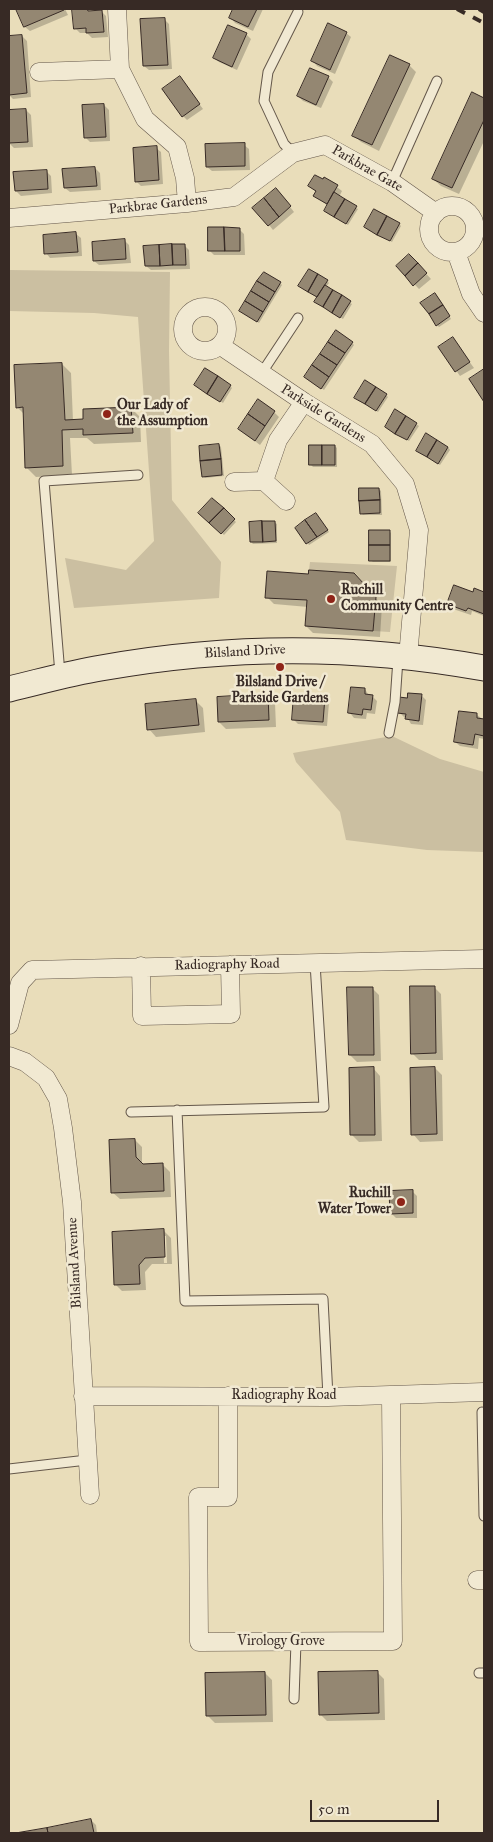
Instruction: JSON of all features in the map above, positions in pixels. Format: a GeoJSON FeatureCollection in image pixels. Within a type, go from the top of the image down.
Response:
{"type":"FeatureCollection","features":[{"type":"Feature","properties":{"kind":"main road","name":"Bilsland Drive"},"geometry":{"type":"LineString","coordinates":[[9,689],[60,676],[126,663],[250,650],[337,651],[403,656],[484,668]]}},
{"type":"Feature","properties":{"kind":"street"},"geometry":{"type":"LineString","coordinates":[[118,14],[120,69],[145,119],[177,146],[185,178],[187,203]]}},
{"type":"Feature","properties":{"kind":"street"},"geometry":{"type":"LineString","coordinates":[[39,72],[120,69]]}},
{"type":"Feature","properties":{"kind":"street","name":"Parkbrae Gate"},"geometry":{"type":"LineString","coordinates":[[293,153],[325,146],[392,182],[436,213]]}},
{"type":"Feature","properties":{"kind":"street","name":"Parkbrae Gardens"},"geometry":{"type":"LineString","coordinates":[[9,218],[187,203],[234,196],[293,153]]}},
{"type":"Feature","properties":{"kind":"street"},"geometry":{"type":"LineString","coordinates":[[450,206],[465,210],[480,232],[469,244],[456,252],[442,250],[432,240],[429,226],[436,213],[450,206]]}},
{"type":"Feature","properties":{"kind":"street"},"geometry":{"type":"LineString","coordinates":[[456,252],[471,294],[484,313]]}},
{"type":"Feature","properties":{"kind":"street","name":"Parkside Gardens"},"geometry":{"type":"LineString","coordinates":[[221,346],[304,402],[372,444],[404,484],[419,530],[403,656]]}},
{"type":"Feature","properties":{"kind":"street"},"geometry":{"type":"LineString","coordinates":[[264,481],[278,440],[304,402]]}},
{"type":"Feature","properties":{"kind":"street"},"geometry":{"type":"LineString","coordinates":[[234,482],[264,481],[286,501]]}},
{"type":"Feature","properties":{"kind":"street","name":"Radiography Road"},"geometry":{"type":"LineString","coordinates":[[9,1025],[20,983],[32,970],[484,959]]}},
{"type":"Feature","properties":{"kind":"street"},"geometry":{"type":"LineString","coordinates":[[141,966],[142,1016],[162,1016],[231,1014],[230,965]]}},
{"type":"Feature","properties":{"kind":"street","name":"Bilsland Avenue"},"geometry":{"type":"LineString","coordinates":[[9,1056],[25,1062],[46,1078],[58,1099],[64,1128],[72,1202],[90,1495]]}},
{"type":"Feature","properties":{"kind":"street","name":"Radiography Road"},"geometry":{"type":"LineString","coordinates":[[83,1396],[328,1397],[484,1392]]}},
{"type":"Feature","properties":{"kind":"street","name":"Virology Grove"},"geometry":{"type":"LineString","coordinates":[[228,1396],[228,1497],[198,1497],[199,1642],[393,1641],[391,1395]]}},
{"type":"Feature","properties":{"kind":"lane"},"geometry":{"type":"LineString","coordinates":[[293,153],[284,144],[264,101],[268,72],[298,12]]}},
{"type":"Feature","properties":{"kind":"lane"},"geometry":{"type":"LineString","coordinates":[[392,182],[437,81]]}},
{"type":"Feature","properties":{"kind":"lane"},"geometry":{"type":"LineString","coordinates":[[261,374],[298,318]]}},
{"type":"Feature","properties":{"kind":"lane"},"geometry":{"type":"LineString","coordinates":[[60,676],[44,481],[138,475]]}},
{"type":"Feature","properties":{"kind":"lane"},"geometry":{"type":"LineString","coordinates":[[389,733],[403,656]]}},
{"type":"Feature","properties":{"kind":"lane"},"geometry":{"type":"LineString","coordinates":[[131,1112],[324,1107],[315,963]]}},
{"type":"Feature","properties":{"kind":"lane"},"geometry":{"type":"LineString","coordinates":[[177,1110],[185,1301],[323,1299],[328,1397]]}},
{"type":"Feature","properties":{"kind":"lane"},"geometry":{"type":"LineString","coordinates":[[482,1412],[484,1516]]}},
{"type":"Feature","properties":{"kind":"lane"},"geometry":{"type":"LineString","coordinates":[[9,1469],[87,1460]]}},
{"type":"Feature","properties":{"kind":"lane"},"geometry":{"type":"LineString","coordinates":[[294,1699],[296,1642]]}},
{"type":"Feature","properties":{"kind":"shaded area"},"geometry":{"type":"Polygon","coordinates":[[[9,270],[170,272],[169,351],[172,500],[221,562],[219,598],[74,608],[65,558],[126,570],[154,541],[138,317],[94,313],[9,311],[9,270]]]}},
{"type":"Feature","properties":{"kind":"shaded area"},"geometry":{"type":"Polygon","coordinates":[[[310,562],[397,566],[390,632],[373,631],[376,597],[355,573],[309,570],[310,562]]]}},
{"type":"Feature","properties":{"kind":"shaded area"},"geometry":{"type":"Polygon","coordinates":[[[392,736],[440,759],[484,772],[484,852],[427,850],[346,840],[340,812],[296,762],[293,753],[392,736]]]}},
{"type":"Feature","properties":{"kind":"building"},"geometry":{"type":"Polygon","coordinates":[[[16,9],[63,9],[64,10],[24,27],[16,9]]]}},
{"type":"Feature","properties":{"kind":"building"},"geometry":{"type":"Polygon","coordinates":[[[72,9],[102,10],[104,32],[86,33],[86,28],[74,29],[72,9]]]}},
{"type":"Feature","properties":{"kind":"building"},"geometry":{"type":"Polygon","coordinates":[[[233,9],[257,9],[248,27],[229,18],[233,9]]]}},
{"type":"Feature","properties":{"kind":"building"},"geometry":{"type":"Polygon","coordinates":[[[165,18],[168,65],[143,66],[140,19],[165,18]]]}},
{"type":"Feature","properties":{"kind":"building"},"geometry":{"type":"Polygon","coordinates":[[[328,23],[347,32],[330,70],[311,61],[328,23]]]}},
{"type":"Feature","properties":{"kind":"building"},"geometry":{"type":"Polygon","coordinates":[[[228,25],[247,33],[232,67],[213,58],[228,25]]]}},
{"type":"Feature","properties":{"kind":"building"},"geometry":{"type":"Polygon","coordinates":[[[22,35],[27,93],[9,95],[9,36],[22,35]]]}},
{"type":"Feature","properties":{"kind":"building"},"geometry":{"type":"Polygon","coordinates":[[[390,55],[410,64],[372,145],[352,136],[390,55]]]}},
{"type":"Feature","properties":{"kind":"building"},"geometry":{"type":"Polygon","coordinates":[[[310,68],[329,76],[316,105],[297,96],[310,68]]]}},
{"type":"Feature","properties":{"kind":"building"},"geometry":{"type":"Polygon","coordinates":[[[180,76],[200,104],[182,117],[162,89],[180,76]]]}},
{"type":"Feature","properties":{"kind":"building"},"geometry":{"type":"Polygon","coordinates":[[[472,92],[484,98],[484,120],[452,188],[432,179],[472,92]]]}},
{"type":"Feature","properties":{"kind":"building"},"geometry":{"type":"Polygon","coordinates":[[[104,104],[106,137],[84,138],[82,105],[104,104]]]}},
{"type":"Feature","properties":{"kind":"building"},"geometry":{"type":"Polygon","coordinates":[[[26,109],[28,142],[9,143],[9,110],[26,109]]]}},
{"type":"Feature","properties":{"kind":"building"},"geometry":{"type":"Polygon","coordinates":[[[245,143],[245,166],[206,167],[205,144],[245,143]]]}},
{"type":"Feature","properties":{"kind":"building"},"geometry":{"type":"Polygon","coordinates":[[[157,146],[159,180],[135,182],[133,148],[157,146]]]}},
{"type":"Feature","properties":{"kind":"building"},"geometry":{"type":"Polygon","coordinates":[[[95,167],[97,186],[64,188],[62,169],[95,167]]]}},
{"type":"Feature","properties":{"kind":"building"},"geometry":{"type":"Polygon","coordinates":[[[47,170],[48,189],[15,191],[13,172],[47,170]]]}},
{"type":"Feature","properties":{"kind":"building"},"geometry":{"type":"Polygon","coordinates":[[[315,175],[323,179],[324,177],[338,185],[327,204],[313,196],[316,191],[308,186],[315,175]]]}},
{"type":"Feature","properties":{"kind":"building"},"geometry":{"type":"Polygon","coordinates":[[[276,188],[291,206],[279,217],[264,198],[276,188]]]}},
{"type":"Feature","properties":{"kind":"building"},"geometry":{"type":"Polygon","coordinates":[[[334,192],[345,199],[334,217],[324,211],[334,192]]]}},
{"type":"Feature","properties":{"kind":"building"},"geometry":{"type":"Polygon","coordinates":[[[264,198],[279,217],[268,226],[252,208],[264,198]]]}},
{"type":"Feature","properties":{"kind":"building"},"geometry":{"type":"Polygon","coordinates":[[[345,199],[357,206],[346,224],[334,217],[345,199]]]}},
{"type":"Feature","properties":{"kind":"building"},"geometry":{"type":"Polygon","coordinates":[[[374,209],[387,216],[377,235],[364,227],[374,209]]]}},
{"type":"Feature","properties":{"kind":"building"},"geometry":{"type":"Polygon","coordinates":[[[387,216],[400,223],[390,241],[377,235],[387,216]]]}},
{"type":"Feature","properties":{"kind":"building"},"geometry":{"type":"Polygon","coordinates":[[[208,227],[224,227],[225,251],[208,251],[208,227]]]}},
{"type":"Feature","properties":{"kind":"building"},"geometry":{"type":"Polygon","coordinates":[[[224,227],[240,228],[240,251],[225,251],[224,227]]]}},
{"type":"Feature","properties":{"kind":"building"},"geometry":{"type":"Polygon","coordinates":[[[76,232],[78,252],[44,254],[43,235],[76,232]]]}},
{"type":"Feature","properties":{"kind":"building"},"geometry":{"type":"Polygon","coordinates":[[[125,239],[126,259],[93,261],[92,242],[125,239]]]}},
{"type":"Feature","properties":{"kind":"building"},"geometry":{"type":"Polygon","coordinates":[[[172,244],[173,265],[160,266],[159,245],[172,244]]]}},
{"type":"Feature","properties":{"kind":"building"},"geometry":{"type":"Polygon","coordinates":[[[172,244],[185,244],[186,265],[173,265],[172,244]]]}},
{"type":"Feature","properties":{"kind":"building"},"geometry":{"type":"Polygon","coordinates":[[[159,245],[160,266],[145,266],[143,246],[159,245]]]}},
{"type":"Feature","properties":{"kind":"building"},"geometry":{"type":"Polygon","coordinates":[[[409,254],[418,263],[405,276],[396,266],[409,254]]]}},
{"type":"Feature","properties":{"kind":"building"},"geometry":{"type":"Polygon","coordinates":[[[418,263],[427,273],[413,286],[405,276],[418,263]]]}},
{"type":"Feature","properties":{"kind":"building"},"geometry":{"type":"Polygon","coordinates":[[[309,269],[318,274],[308,292],[298,286],[309,269]]]}},
{"type":"Feature","properties":{"kind":"building"},"geometry":{"type":"Polygon","coordinates":[[[264,272],[281,282],[275,292],[257,281],[264,272]]]}},
{"type":"Feature","properties":{"kind":"building"},"geometry":{"type":"Polygon","coordinates":[[[318,274],[328,280],[317,297],[308,292],[318,274]]]}},
{"type":"Feature","properties":{"kind":"building"},"geometry":{"type":"Polygon","coordinates":[[[257,281],[275,292],[269,302],[251,291],[257,281]]]}},
{"type":"Feature","properties":{"kind":"building"},"geometry":{"type":"Polygon","coordinates":[[[325,285],[333,290],[323,307],[314,302],[325,285]]]}},
{"type":"Feature","properties":{"kind":"building"},"geometry":{"type":"Polygon","coordinates":[[[333,290],[342,295],[332,313],[323,307],[333,290]]]}},
{"type":"Feature","properties":{"kind":"building"},"geometry":{"type":"Polygon","coordinates":[[[251,291],[269,302],[263,312],[245,301],[251,291]]]}},
{"type":"Feature","properties":{"kind":"building"},"geometry":{"type":"Polygon","coordinates":[[[435,293],[443,305],[429,314],[420,303],[435,293]]]}},
{"type":"Feature","properties":{"kind":"building"},"geometry":{"type":"Polygon","coordinates":[[[342,295],[351,301],[340,318],[332,313],[342,295]]]}},
{"type":"Feature","properties":{"kind":"building"},"geometry":{"type":"Polygon","coordinates":[[[245,301],[263,312],[257,322],[239,311],[245,301]]]}},
{"type":"Feature","properties":{"kind":"building"},"geometry":{"type":"Polygon","coordinates":[[[443,305],[450,316],[436,326],[429,314],[443,305]]]}},
{"type":"Feature","properties":{"kind":"building"},"geometry":{"type":"Polygon","coordinates":[[[336,330],[353,342],[345,353],[328,342],[336,330]]]}},
{"type":"Feature","properties":{"kind":"building"},"geometry":{"type":"Polygon","coordinates":[[[453,337],[470,362],[455,372],[438,347],[453,337]]]}},
{"type":"Feature","properties":{"kind":"building"},"geometry":{"type":"Polygon","coordinates":[[[328,342],[345,353],[337,365],[320,354],[328,342]]]}},
{"type":"Feature","properties":{"kind":"building"},"geometry":{"type":"Polygon","coordinates":[[[320,354],[337,365],[329,377],[312,365],[320,354]]]}},
{"type":"Feature","properties":{"kind":"building","name":"Our Lady of the Assumption"},"geometry":{"type":"Polygon","coordinates":[[[62,363],[65,420],[83,419],[83,409],[131,407],[133,433],[83,435],[83,429],[62,430],[63,466],[25,468],[23,407],[16,408],[14,365],[62,363]]]}},
{"type":"Feature","properties":{"kind":"building"},"geometry":{"type":"Polygon","coordinates":[[[312,365],[329,377],[321,389],[304,377],[312,365]]]}},
{"type":"Feature","properties":{"kind":"building"},"geometry":{"type":"Polygon","coordinates":[[[205,368],[218,376],[207,394],[194,385],[205,368]]]}},
{"type":"Feature","properties":{"kind":"building"},"geometry":{"type":"Polygon","coordinates":[[[484,369],[484,402],[469,379],[484,369]]]}},
{"type":"Feature","properties":{"kind":"building"},"geometry":{"type":"Polygon","coordinates":[[[218,376],[231,385],[220,402],[207,394],[218,376]]]}},
{"type":"Feature","properties":{"kind":"building"},"geometry":{"type":"Polygon","coordinates":[[[365,380],[376,387],[365,404],[354,398],[365,380]]]}},
{"type":"Feature","properties":{"kind":"building"},"geometry":{"type":"Polygon","coordinates":[[[376,387],[387,394],[376,411],[365,404],[376,387]]]}},
{"type":"Feature","properties":{"kind":"building"},"geometry":{"type":"Polygon","coordinates":[[[258,399],[275,411],[265,426],[248,414],[258,399]]]}},
{"type":"Feature","properties":{"kind":"building"},"geometry":{"type":"Polygon","coordinates":[[[395,409],[406,416],[395,434],[385,427],[395,409]]]}},
{"type":"Feature","properties":{"kind":"building"},"geometry":{"type":"Polygon","coordinates":[[[248,414],[265,426],[255,441],[238,429],[248,414]]]}},
{"type":"Feature","properties":{"kind":"building"},"geometry":{"type":"Polygon","coordinates":[[[406,416],[417,423],[407,440],[395,434],[406,416]]]}},
{"type":"Feature","properties":{"kind":"building"},"geometry":{"type":"Polygon","coordinates":[[[426,433],[437,440],[427,457],[416,451],[426,433]]]}},
{"type":"Feature","properties":{"kind":"building"},"geometry":{"type":"Polygon","coordinates":[[[437,440],[448,447],[438,464],[427,457],[437,440]]]}},
{"type":"Feature","properties":{"kind":"building"},"geometry":{"type":"Polygon","coordinates":[[[219,444],[221,459],[200,461],[199,446],[219,444]]]}},
{"type":"Feature","properties":{"kind":"building"},"geometry":{"type":"Polygon","coordinates":[[[309,445],[322,445],[322,465],[309,465],[309,445]]]}},
{"type":"Feature","properties":{"kind":"building"},"geometry":{"type":"Polygon","coordinates":[[[322,445],[335,445],[335,465],[322,465],[322,445]]]}},
{"type":"Feature","properties":{"kind":"building"},"geometry":{"type":"Polygon","coordinates":[[[221,459],[222,475],[202,477],[200,461],[221,459]]]}},
{"type":"Feature","properties":{"kind":"building"},"geometry":{"type":"Polygon","coordinates":[[[359,488],[379,488],[380,500],[359,501],[359,488]]]}},
{"type":"Feature","properties":{"kind":"building"},"geometry":{"type":"Polygon","coordinates":[[[212,498],[224,508],[209,523],[198,513],[212,498]]]}},
{"type":"Feature","properties":{"kind":"building"},"geometry":{"type":"Polygon","coordinates":[[[380,500],[380,513],[360,514],[359,501],[380,500]]]}},
{"type":"Feature","properties":{"kind":"building"},"geometry":{"type":"Polygon","coordinates":[[[224,508],[235,519],[221,534],[209,523],[224,508]]]}},
{"type":"Feature","properties":{"kind":"building"},"geometry":{"type":"Polygon","coordinates":[[[316,513],[328,530],[317,537],[305,520],[316,513]]]}},
{"type":"Feature","properties":{"kind":"building"},"geometry":{"type":"Polygon","coordinates":[[[305,520],[317,537],[306,544],[295,528],[305,520]]]}},
{"type":"Feature","properties":{"kind":"building"},"geometry":{"type":"Polygon","coordinates":[[[262,521],[275,521],[276,541],[263,542],[262,521]]]}},
{"type":"Feature","properties":{"kind":"building"},"geometry":{"type":"Polygon","coordinates":[[[262,521],[263,542],[250,542],[249,522],[262,521]]]}},
{"type":"Feature","properties":{"kind":"building"},"geometry":{"type":"Polygon","coordinates":[[[369,530],[390,530],[390,545],[369,545],[369,530]]]}},
{"type":"Feature","properties":{"kind":"building"},"geometry":{"type":"Polygon","coordinates":[[[369,545],[390,545],[390,561],[369,561],[369,545]]]}},
{"type":"Feature","properties":{"kind":"building","name":"Ruchill Community Centre"},"geometry":{"type":"Polygon","coordinates":[[[309,570],[354,573],[376,597],[373,631],[305,626],[307,600],[265,598],[267,571],[308,574],[309,570]]]}},
{"type":"Feature","properties":{"kind":"building"},"geometry":{"type":"Polygon","coordinates":[[[454,585],[473,592],[474,588],[484,592],[484,614],[468,608],[466,611],[447,604],[454,585]]]}},
{"type":"Feature","properties":{"kind":"building"},"geometry":{"type":"Polygon","coordinates":[[[351,687],[365,688],[365,694],[373,695],[371,710],[363,709],[362,715],[348,713],[351,687]]]}},
{"type":"Feature","properties":{"kind":"building"},"geometry":{"type":"Polygon","coordinates":[[[408,693],[422,694],[419,721],[405,719],[406,714],[397,713],[399,697],[407,698],[408,693]]]}},
{"type":"Feature","properties":{"kind":"building"},"geometry":{"type":"Polygon","coordinates":[[[268,694],[269,720],[218,722],[217,697],[268,694]]]}},
{"type":"Feature","properties":{"kind":"building"},"geometry":{"type":"Polygon","coordinates":[[[294,694],[325,697],[323,722],[292,720],[294,694]]]}},
{"type":"Feature","properties":{"kind":"building"},"geometry":{"type":"Polygon","coordinates":[[[196,699],[199,725],[147,730],[145,704],[196,699]]]}},
{"type":"Feature","properties":{"kind":"building"},"geometry":{"type":"Polygon","coordinates":[[[459,711],[477,713],[477,718],[484,719],[484,736],[475,734],[473,745],[454,742],[459,711]]]}},
{"type":"Feature","properties":{"kind":"building"},"geometry":{"type":"Polygon","coordinates":[[[410,986],[435,986],[436,1053],[411,1054],[410,986]]]}},
{"type":"Feature","properties":{"kind":"building"},"geometry":{"type":"Polygon","coordinates":[[[347,987],[373,987],[374,1055],[349,1055],[347,987]]]}},
{"type":"Feature","properties":{"kind":"building"},"geometry":{"type":"Polygon","coordinates":[[[374,1067],[375,1135],[350,1135],[349,1068],[374,1067]]]}},
{"type":"Feature","properties":{"kind":"building"},"geometry":{"type":"Polygon","coordinates":[[[435,1067],[437,1134],[411,1135],[410,1068],[435,1067]]]}},
{"type":"Feature","properties":{"kind":"building"},"geometry":{"type":"Polygon","coordinates":[[[135,1139],[136,1157],[143,1164],[163,1163],[164,1191],[111,1193],[109,1140],[135,1139]]]}},
{"type":"Feature","properties":{"kind":"building","name":"Ruchill Water Tower"},"geometry":{"type":"Polygon","coordinates":[[[413,1190],[413,1213],[390,1214],[389,1191],[413,1190]]]}},
{"type":"Feature","properties":{"kind":"building"},"geometry":{"type":"Polygon","coordinates":[[[164,1229],[165,1257],[145,1258],[139,1265],[140,1284],[114,1285],[112,1232],[164,1229]]]}},
{"type":"Feature","properties":{"kind":"building"},"geometry":{"type":"Polygon","coordinates":[[[378,1671],[379,1713],[319,1715],[318,1672],[378,1671]]]}},
{"type":"Feature","properties":{"kind":"building"},"geometry":{"type":"Polygon","coordinates":[[[265,1672],[266,1715],[206,1716],[205,1673],[265,1672]]]}},
{"type":"Feature","properties":{"kind":"building"},"geometry":{"type":"Polygon","coordinates":[[[91,1819],[94,1833],[48,1833],[47,1828],[91,1819]]]}},
{"type":"Feature","properties":{"kind":"building"},"geometry":{"type":"Polygon","coordinates":[[[47,1828],[48,1833],[16,1833],[47,1828]]]}},
{"type":"Feature","properties":{"kind":"railway"},"geometry":{"type":"LineString","coordinates":[[457,9],[484,23]]}},
{"type":"Feature","properties":{"kind":"railway"},"geometry":{"type":"LineString","coordinates":[[479,9],[484,12]]}},
{"type":"Feature","properties":{"kind":"place","name":"Our Lady of the Assumption"},"geometry":{"type":"Point","coordinates":[107,414]}},
{"type":"Feature","properties":{"kind":"place","name":"Ruchill Community Centre"},"geometry":{"type":"Point","coordinates":[331,599]}},
{"type":"Feature","properties":{"kind":"place","name":"Bilsland Drive / Parkside Gardens"},"geometry":{"type":"Point","coordinates":[280,667]}},
{"type":"Feature","properties":{"kind":"place","name":"Ruchill Water Tower"},"geometry":{"type":"Point","coordinates":[401,1202]}}]}
